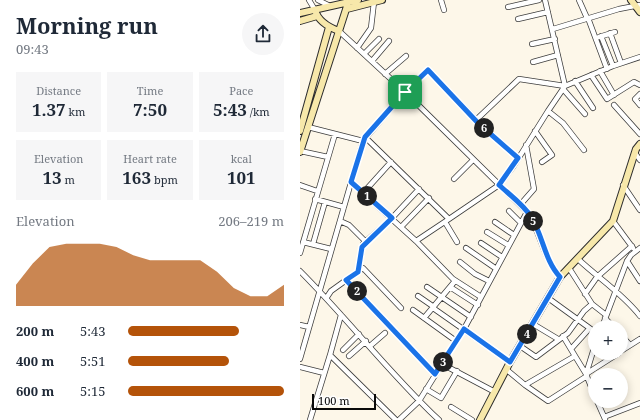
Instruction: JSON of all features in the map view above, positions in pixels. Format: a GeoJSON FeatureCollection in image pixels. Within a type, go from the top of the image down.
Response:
{"type":"FeatureCollection","features":[{"type":"Feature","properties":{"kind":"street"},"geometry":{"type":"LineString","coordinates":[[309,0],[315,10],[316,16],[329,27],[339,31],[372,61],[527,212],[535,226],[551,266],[560,277]]}},
{"type":"Feature","properties":{"kind":"street"},"geometry":{"type":"LineString","coordinates":[[318,0],[333,4],[374,2],[382,0]]}},
{"type":"Feature","properties":{"kind":"street"},"geometry":{"type":"LineString","coordinates":[[328,157],[300,151],[348,4],[358,0]]}},
{"type":"Feature","properties":{"kind":"street"},"geometry":{"type":"LineString","coordinates":[[441,0],[444,10]]}},
{"type":"Feature","properties":{"kind":"street"},"geometry":{"type":"LineString","coordinates":[[508,7],[538,0]]}},
{"type":"Feature","properties":{"kind":"street"},"geometry":{"type":"LineString","coordinates":[[545,0],[553,29],[564,88],[585,114]]}},
{"type":"Feature","properties":{"kind":"street"},"geometry":{"type":"LineString","coordinates":[[579,0],[588,18],[607,68]]}},
{"type":"Feature","properties":{"kind":"street"},"geometry":{"type":"LineString","coordinates":[[631,0],[638,6],[640,12]]}},
{"type":"Feature","properties":{"kind":"street"},"geometry":{"type":"LineString","coordinates":[[357,48],[372,28],[374,2]]}},
{"type":"Feature","properties":{"kind":"street"},"geometry":{"type":"LineString","coordinates":[[300,14],[333,4]]}},
{"type":"Feature","properties":{"kind":"street"},"geometry":{"type":"LineString","coordinates":[[553,29],[619,9],[638,6]]}},
{"type":"Feature","properties":{"kind":"street"},"geometry":{"type":"LineString","coordinates":[[518,19],[548,12]]}},
{"type":"Feature","properties":{"kind":"street"},"geometry":{"type":"LineString","coordinates":[[300,21],[316,16]]}},
{"type":"Feature","properties":{"kind":"street"},"geometry":{"type":"LineString","coordinates":[[300,131],[329,27]]}},
{"type":"Feature","properties":{"kind":"street"},"geometry":{"type":"LineString","coordinates":[[596,38],[612,33],[621,63]]}},
{"type":"Feature","properties":{"kind":"street"},"geometry":{"type":"LineString","coordinates":[[601,36],[613,66]]}},
{"type":"Feature","properties":{"kind":"street"},"geometry":{"type":"LineString","coordinates":[[364,54],[379,39]]}},
{"type":"Feature","properties":{"kind":"street"},"geometry":{"type":"LineString","coordinates":[[532,44],[555,39]]}},
{"type":"Feature","properties":{"kind":"street"},"geometry":{"type":"LineString","coordinates":[[372,61],[389,41]]}},
{"type":"Feature","properties":{"kind":"street"},"geometry":{"type":"LineString","coordinates":[[533,62],[558,55]]}},
{"type":"Feature","properties":{"kind":"street"},"geometry":{"type":"LineString","coordinates":[[385,74],[406,56]]}},
{"type":"Feature","properties":{"kind":"street"},"geometry":{"type":"LineString","coordinates":[[416,241],[499,185],[564,88],[591,74],[640,57]]}},
{"type":"Feature","properties":{"kind":"street"},"geometry":{"type":"LineString","coordinates":[[300,359],[364,139],[405,92],[428,70],[476,120],[518,158]]}},
{"type":"Feature","properties":{"kind":"street"},"geometry":{"type":"LineString","coordinates":[[600,71],[614,95]]}},
{"type":"Feature","properties":{"kind":"street"},"geometry":{"type":"LineString","coordinates":[[591,74],[608,99],[634,82],[640,85]]}},
{"type":"Feature","properties":{"kind":"street"},"geometry":{"type":"LineString","coordinates":[[476,120],[519,79],[564,88]]}},
{"type":"Feature","properties":{"kind":"street"},"geometry":{"type":"LineString","coordinates":[[575,81],[593,108]]}},
{"type":"Feature","properties":{"kind":"street"},"geometry":{"type":"LineString","coordinates":[[640,94],[635,99],[640,105]]}},
{"type":"Feature","properties":{"kind":"street"},"geometry":{"type":"LineString","coordinates":[[614,105],[640,134]]}},
{"type":"Feature","properties":{"kind":"street"},"geometry":{"type":"LineString","coordinates":[[548,111],[563,123],[584,150]]}},
{"type":"Feature","properties":{"kind":"street"},"geometry":{"type":"LineString","coordinates":[[304,116],[311,118]]}},
{"type":"Feature","properties":{"kind":"street"},"geometry":{"type":"LineString","coordinates":[[308,127],[364,139],[392,162],[429,198],[447,221],[457,242]]}},
{"type":"Feature","properties":{"kind":"street"},"geometry":{"type":"LineString","coordinates":[[535,131],[552,155],[542,162]]}},
{"type":"Feature","properties":{"kind":"street"},"geometry":{"type":"LineString","coordinates":[[300,253],[335,134]]}},
{"type":"Feature","properties":{"kind":"street"},"geometry":{"type":"LineString","coordinates":[[480,420],[496,392],[510,362],[560,277],[613,221],[623,185],[640,144]]}},
{"type":"Feature","properties":{"kind":"street"},"geometry":{"type":"LineString","coordinates":[[520,205],[534,189],[526,145]]}},
{"type":"Feature","properties":{"kind":"street"},"geometry":{"type":"LineString","coordinates":[[635,153],[640,160]]}},
{"type":"Feature","properties":{"kind":"street"},"geometry":{"type":"LineString","coordinates":[[454,180],[474,160]]}},
{"type":"Feature","properties":{"kind":"street"},"geometry":{"type":"LineString","coordinates":[[363,193],[392,162]]}},
{"type":"Feature","properties":{"kind":"street"},"geometry":{"type":"LineString","coordinates":[[351,182],[392,218],[455,281],[481,297]]}},
{"type":"Feature","properties":{"kind":"street"},"geometry":{"type":"LineString","coordinates":[[300,185],[317,191]]}},
{"type":"Feature","properties":{"kind":"street"},"geometry":{"type":"LineString","coordinates":[[623,185],[640,210]]}},
{"type":"Feature","properties":{"kind":"street"},"geometry":{"type":"LineString","coordinates":[[358,272],[362,247],[419,189]]}},
{"type":"Feature","properties":{"kind":"street"},"geometry":{"type":"LineString","coordinates":[[401,227],[429,198]]}},
{"type":"Feature","properties":{"kind":"street"},"geometry":{"type":"LineString","coordinates":[[315,199],[344,207]]}},
{"type":"Feature","properties":{"kind":"street"},"geometry":{"type":"LineString","coordinates":[[313,244],[324,202]]}},
{"type":"Feature","properties":{"kind":"street"},"geometry":{"type":"LineString","coordinates":[[509,211],[521,223]]}},
{"type":"Feature","properties":{"kind":"street"},"geometry":{"type":"LineString","coordinates":[[330,355],[398,420],[419,401],[464,329],[478,305],[495,268],[527,212]]}},
{"type":"Feature","properties":{"kind":"street"},"geometry":{"type":"LineString","coordinates":[[340,221],[349,225],[366,242]]}},
{"type":"Feature","properties":{"kind":"street"},"geometry":{"type":"LineString","coordinates":[[613,221],[633,248]]}},
{"type":"Feature","properties":{"kind":"street"},"geometry":{"type":"LineString","coordinates":[[495,222],[514,235]]}},
{"type":"Feature","properties":{"kind":"street"},"geometry":{"type":"LineString","coordinates":[[487,232],[508,245]]}},
{"type":"Feature","properties":{"kind":"street"},"geometry":{"type":"LineString","coordinates":[[303,242],[331,249]]}},
{"type":"Feature","properties":{"kind":"street"},"geometry":{"type":"LineString","coordinates":[[481,243],[502,257]]}},
{"type":"Feature","properties":{"kind":"street"},"geometry":{"type":"LineString","coordinates":[[466,248],[495,268]]}},
{"type":"Feature","properties":{"kind":"street"},"geometry":{"type":"LineString","coordinates":[[605,320],[633,248]]}},
{"type":"Feature","properties":{"kind":"street"},"geometry":{"type":"LineString","coordinates":[[585,294],[597,277],[633,248],[640,248]]}},
{"type":"Feature","properties":{"kind":"street"},"geometry":{"type":"LineString","coordinates":[[578,259],[597,277],[616,290],[640,316]]}},
{"type":"Feature","properties":{"kind":"street"},"geometry":{"type":"LineString","coordinates":[[627,261],[640,281]]}},
{"type":"Feature","properties":{"kind":"street"},"geometry":{"type":"LineString","coordinates":[[460,262],[475,274],[489,281]]}},
{"type":"Feature","properties":{"kind":"street"},"geometry":{"type":"LineString","coordinates":[[569,268],[592,304],[609,320]]}},
{"type":"Feature","properties":{"kind":"street"},"geometry":{"type":"LineString","coordinates":[[327,297],[331,291],[364,269],[401,308]]}},
{"type":"Feature","properties":{"kind":"street"},"geometry":{"type":"LineString","coordinates":[[300,271],[327,297],[341,315],[419,401],[439,420]]}},
{"type":"Feature","properties":{"kind":"street"},"geometry":{"type":"LineString","coordinates":[[346,280],[435,374]]}},
{"type":"Feature","properties":{"kind":"street"},"geometry":{"type":"LineString","coordinates":[[424,318],[455,281]]}},
{"type":"Feature","properties":{"kind":"street"},"geometry":{"type":"LineString","coordinates":[[426,286],[441,298],[471,317]]}},
{"type":"Feature","properties":{"kind":"street"},"geometry":{"type":"LineString","coordinates":[[450,287],[478,305]]}},
{"type":"Feature","properties":{"kind":"street"},"geometry":{"type":"LineString","coordinates":[[418,296],[510,362]]}},
{"type":"Feature","properties":{"kind":"street"},"geometry":{"type":"LineString","coordinates":[[548,298],[588,328]]}},
{"type":"Feature","properties":{"kind":"street"},"geometry":{"type":"LineString","coordinates":[[520,346],[536,357],[563,336],[592,304]]}},
{"type":"Feature","properties":{"kind":"street"},"geometry":{"type":"LineString","coordinates":[[414,310],[456,341]]}},
{"type":"Feature","properties":{"kind":"street"},"geometry":{"type":"LineString","coordinates":[[310,420],[341,315]]}},
{"type":"Feature","properties":{"kind":"street"},"geometry":{"type":"LineString","coordinates":[[533,324],[558,339]]}},
{"type":"Feature","properties":{"kind":"street"},"geometry":{"type":"LineString","coordinates":[[300,325],[309,327]]}},
{"type":"Feature","properties":{"kind":"street"},"geometry":{"type":"LineString","coordinates":[[571,349],[588,331]]}},
{"type":"Feature","properties":{"kind":"street"},"geometry":{"type":"LineString","coordinates":[[370,346],[385,333]]}},
{"type":"Feature","properties":{"kind":"street"},"geometry":{"type":"LineString","coordinates":[[342,350],[359,334]]}},
{"type":"Feature","properties":{"kind":"street"},"geometry":{"type":"LineString","coordinates":[[563,336],[588,380]]}},
{"type":"Feature","properties":{"kind":"street"},"geometry":{"type":"LineString","coordinates":[[630,345],[640,339]]}},
{"type":"Feature","properties":{"kind":"street"},"geometry":{"type":"LineString","coordinates":[[349,356],[366,341]]}},
{"type":"Feature","properties":{"kind":"street"},"geometry":{"type":"LineString","coordinates":[[525,385],[575,356]]}},
{"type":"Feature","properties":{"kind":"street"},"geometry":{"type":"LineString","coordinates":[[586,375],[591,360]]}},
{"type":"Feature","properties":{"kind":"street"},"geometry":{"type":"LineString","coordinates":[[507,370],[548,401],[606,360]]}},
{"type":"Feature","properties":{"kind":"street"},"geometry":{"type":"LineString","coordinates":[[442,364],[496,392]]}},
{"type":"Feature","properties":{"kind":"street"},"geometry":{"type":"LineString","coordinates":[[300,367],[324,373]]}},
{"type":"Feature","properties":{"kind":"street"},"geometry":{"type":"LineString","coordinates":[[426,389],[441,398],[457,371]]}},
{"type":"Feature","properties":{"kind":"street"},"geometry":{"type":"LineString","coordinates":[[600,408],[605,419],[640,403]]}},
{"type":"Feature","properties":{"kind":"street"},"geometry":{"type":"LineString","coordinates":[[451,408],[472,420]]}},
{"type":"Feature","properties":{"kind":"route"},"geometry":{"type":"LineString","coordinates":[[428,70],[478,123],[518,158],[499,185],[532,218],[551,266],[560,277],[510,362],[464,329],[435,374],[346,280],[358,272],[363,244],[392,218],[351,182],[362,141],[405,92],[428,70]]}}]}
